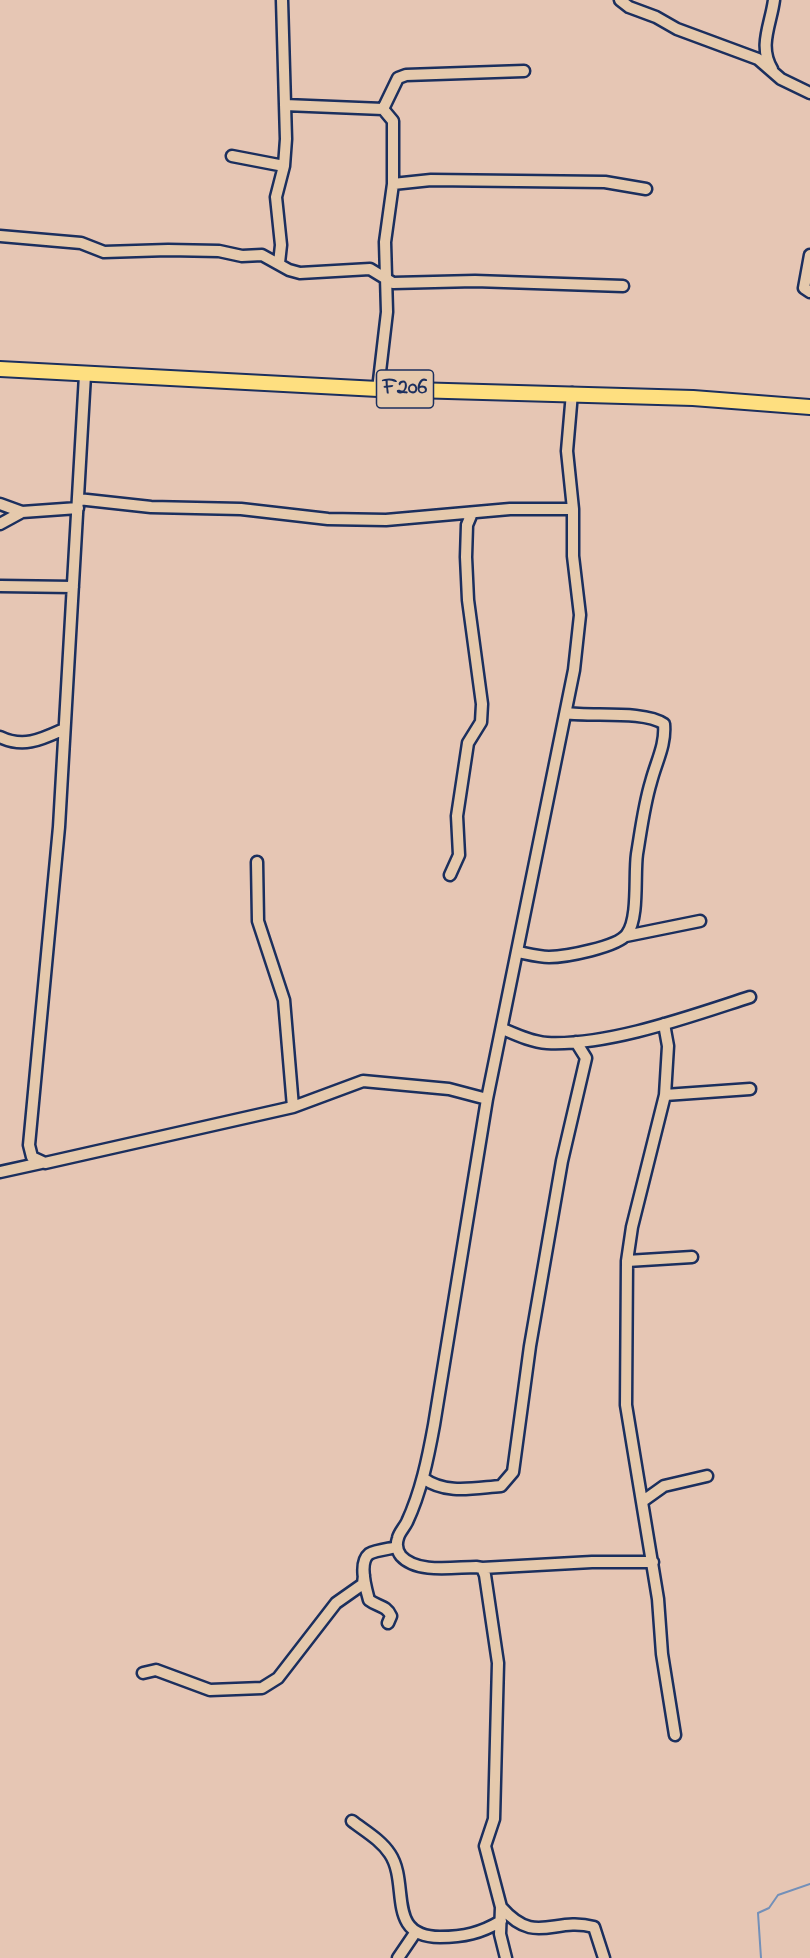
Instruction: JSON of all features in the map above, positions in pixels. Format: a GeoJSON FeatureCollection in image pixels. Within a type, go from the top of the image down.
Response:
{"type":"FeatureCollection","features":[{"type":"Feature","properties":{"kind":"main road","name":"F206"},"geometry":{"type":"LineString","coordinates":[[0,369],[378,389],[693,398],[810,407]]}},
{"type":"Feature","properties":{"kind":"street"},"geometry":{"type":"LineString","coordinates":[[279,263],[280,236],[276,197],[284,166],[285,105],[282,0]]}},
{"type":"Feature","properties":{"kind":"street"},"geometry":{"type":"LineString","coordinates":[[620,0],[629,8],[656,17],[677,29],[758,59],[781,79],[810,93]]}},
{"type":"Feature","properties":{"kind":"street"},"geometry":{"type":"LineString","coordinates":[[774,0],[765,39],[766,52],[770,67],[781,79]]}},
{"type":"Feature","properties":{"kind":"street"},"geometry":{"type":"LineString","coordinates":[[383,109],[398,78],[406,75],[524,71]]}},
{"type":"Feature","properties":{"kind":"street"},"geometry":{"type":"LineString","coordinates":[[285,105],[383,109],[393,121],[393,184],[385,242],[387,312],[378,389]]}},
{"type":"Feature","properties":{"kind":"street"},"geometry":{"type":"LineString","coordinates":[[232,156],[284,166]]}},
{"type":"Feature","properties":{"kind":"street"},"geometry":{"type":"LineString","coordinates":[[393,184],[431,180],[605,182],[646,189]]}},
{"type":"Feature","properties":{"kind":"street"},"geometry":{"type":"LineString","coordinates":[[0,236],[81,243],[104,252],[178,250],[219,251],[242,256],[262,255],[289,270],[300,273],[370,269],[385,276],[393,283],[475,281],[622,285]]}},
{"type":"Feature","properties":{"kind":"street"},"geometry":{"type":"LineString","coordinates":[[810,255],[804,288],[810,292]]}},
{"type":"Feature","properties":{"kind":"street"},"geometry":{"type":"LineString","coordinates":[[41,1163],[32,1157],[29,1145],[59,827],[62,730],[85,375]]}},
{"type":"Feature","properties":{"kind":"street"},"geometry":{"type":"LineString","coordinates":[[572,393],[567,452],[573,509],[573,556],[580,615],[566,713],[487,1099],[434,1425],[423,1478],[407,1523],[398,1538],[397,1547],[401,1556],[415,1564],[431,1568],[482,1569],[592,1562],[652,1562]]}},
{"type":"Feature","properties":{"kind":"street"},"geometry":{"type":"LineString","coordinates":[[0,524],[22,512],[78,503],[241,509],[328,519],[386,520],[510,509],[573,509]]}},
{"type":"Feature","properties":{"kind":"street"},"geometry":{"type":"LineString","coordinates":[[0,504],[22,512]]}},
{"type":"Feature","properties":{"kind":"street"},"geometry":{"type":"LineString","coordinates":[[450,875],[459,855],[457,816],[468,743],[481,722],[482,704],[468,600],[466,557],[467,525],[472,513]]}},
{"type":"Feature","properties":{"kind":"street"},"geometry":{"type":"LineString","coordinates":[[0,586],[73,587]]}},
{"type":"Feature","properties":{"kind":"street"},"geometry":{"type":"LineString","coordinates":[[566,713],[626,716],[658,720],[664,724],[664,739],[651,782],[638,848],[633,897],[635,913],[626,936]]}},
{"type":"Feature","properties":{"kind":"street"},"geometry":{"type":"LineString","coordinates":[[0,737],[13,744],[30,742],[62,730]]}},
{"type":"Feature","properties":{"kind":"street"},"geometry":{"type":"LineString","coordinates":[[257,861],[258,921],[284,999],[293,1107]]}},
{"type":"Feature","properties":{"kind":"street"},"geometry":{"type":"LineString","coordinates":[[518,952],[547,957],[565,957],[615,942],[626,936],[700,921]]}},
{"type":"Feature","properties":{"kind":"street"},"geometry":{"type":"LineString","coordinates":[[503,1029],[546,1043],[576,1042],[664,1024],[750,997]]}},
{"type":"Feature","properties":{"kind":"street"},"geometry":{"type":"LineString","coordinates":[[664,1024],[668,1046],[665,1095],[632,1227],[624,1285],[626,1405],[643,1501],[675,1735]]}},
{"type":"Feature","properties":{"kind":"street"},"geometry":{"type":"LineString","coordinates":[[423,1478],[435,1486],[447,1489],[483,1488],[501,1486],[513,1472],[530,1346],[562,1161],[586,1058],[576,1042]]}},
{"type":"Feature","properties":{"kind":"street"},"geometry":{"type":"LineString","coordinates":[[0,1172],[293,1107],[363,1081],[449,1089],[487,1099]]}},
{"type":"Feature","properties":{"kind":"street"},"geometry":{"type":"LineString","coordinates":[[665,1095],[750,1089]]}},
{"type":"Feature","properties":{"kind":"street"},"geometry":{"type":"LineString","coordinates":[[627,1261],[659,1261],[692,1257]]}},
{"type":"Feature","properties":{"kind":"street"},"geometry":{"type":"LineString","coordinates":[[643,1501],[664,1486],[707,1476]]}},
{"type":"Feature","properties":{"kind":"street"},"geometry":{"type":"LineString","coordinates":[[143,1672],[156,1670],[210,1690],[268,1686],[278,1678],[336,1603],[363,1584],[367,1556],[397,1547]]}},
{"type":"Feature","properties":{"kind":"street"},"geometry":{"type":"LineString","coordinates":[[482,1569],[498,1663],[494,1819],[485,1846],[501,1907],[502,1945],[506,1958]]}},
{"type":"Feature","properties":{"kind":"street"},"geometry":{"type":"LineString","coordinates":[[364,1575],[369,1600],[383,1605],[388,1611],[391,1616],[388,1623]]}},
{"type":"Feature","properties":{"kind":"street"},"geometry":{"type":"LineString","coordinates":[[352,1821],[390,1853],[395,1863],[400,1900],[409,1928],[415,1933],[436,1937],[462,1937],[483,1932],[501,1921]]}},
{"type":"Feature","properties":{"kind":"street"},"geometry":{"type":"LineString","coordinates":[[501,1907],[519,1924],[528,1928],[577,1924],[594,1927],[604,1958]]}},
{"type":"Feature","properties":{"kind":"street"},"geometry":{"type":"LineString","coordinates":[[398,1958],[415,1933]]}},
{"type":"Feature","properties":{"kind":"waterway"},"geometry":{"type":"LineString","coordinates":[[761,1958],[758,1913],[769,1908],[778,1895],[810,1884]]}}]}
